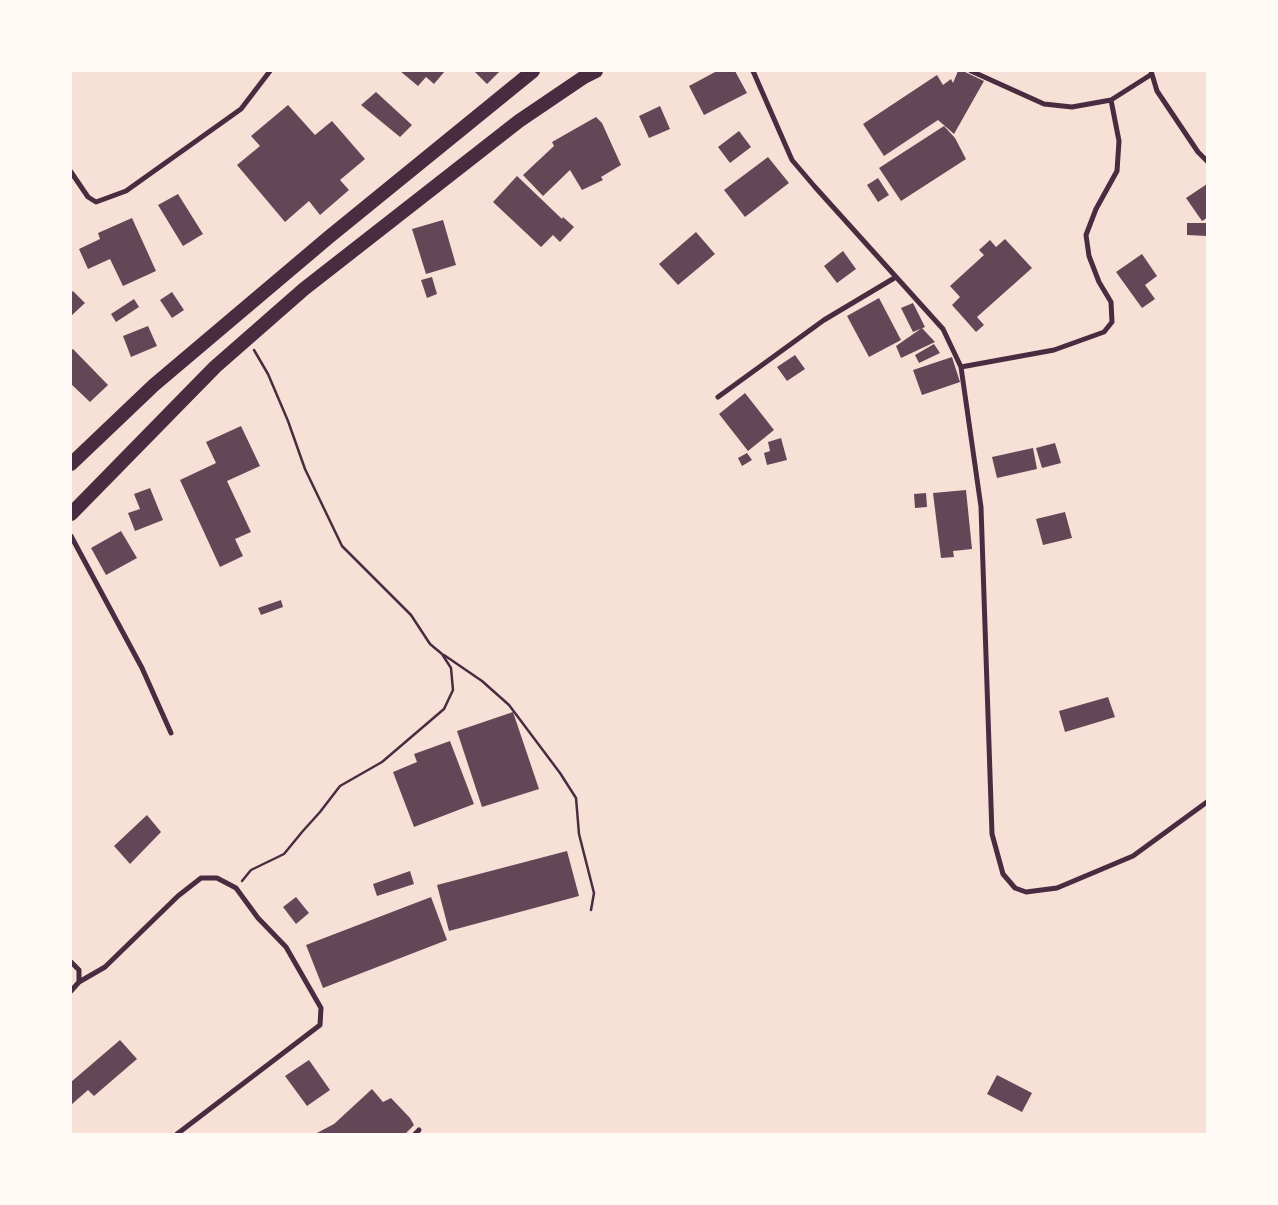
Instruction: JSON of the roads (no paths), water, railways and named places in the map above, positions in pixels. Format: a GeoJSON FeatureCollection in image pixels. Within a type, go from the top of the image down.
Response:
{"type":"FeatureCollection","features":[{"type":"Feature","properties":{"kind":"highway"},"geometry":{"type":"LineString","coordinates":[[71,464],[161,379],[337,231],[534,71]]}},
{"type":"Feature","properties":{"kind":"highway"},"geometry":{"type":"LineString","coordinates":[[71,514],[215,367],[304,289],[519,121],[584,77],[596,71]]}},
{"type":"Feature","properties":{"kind":"street"},"geometry":{"type":"LineString","coordinates":[[71,172],[88,197],[96,202],[126,191],[241,109],[270,71]]}},
{"type":"Feature","properties":{"kind":"street"},"geometry":{"type":"LineString","coordinates":[[753,71],[792,160],[942,328],[961,367],[981,508],[992,834],[1003,874],[1015,888],[1026,892],[1057,888],[1133,856],[1207,802]]}},
{"type":"Feature","properties":{"kind":"street"},"geometry":{"type":"LineString","coordinates":[[971,71],[1044,104],[1072,107],[1112,100],[1152,72],[1157,91],[1207,161]]}},
{"type":"Feature","properties":{"kind":"street"},"geometry":{"type":"LineString","coordinates":[[961,367],[1054,350],[1104,332],[1112,322],[1111,302],[1099,282],[1089,256],[1086,235],[1096,209],[1117,171],[1119,141],[1112,100]]}},
{"type":"Feature","properties":{"kind":"street"},"geometry":{"type":"LineString","coordinates":[[718,397],[824,320],[896,277]]}},
{"type":"Feature","properties":{"kind":"street"},"geometry":{"type":"LineString","coordinates":[[71,536],[142,668],[171,733]]}},
{"type":"Feature","properties":{"kind":"street"},"geometry":{"type":"LineString","coordinates":[[71,990],[79,982],[105,967],[178,896],[201,878],[217,878],[236,888],[258,918],[286,947],[321,1008],[320,1024],[177,1134]]}},
{"type":"Feature","properties":{"kind":"street"},"geometry":{"type":"LineString","coordinates":[[71,962],[79,970],[79,982]]}}]}
